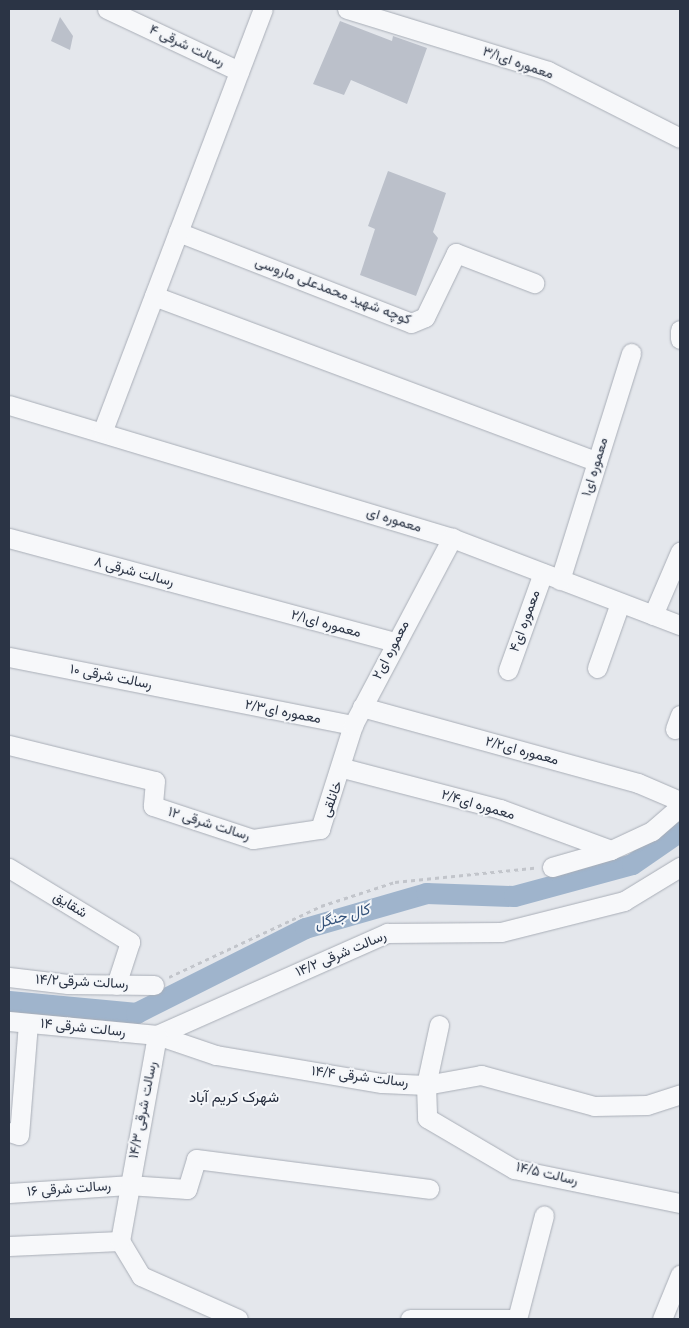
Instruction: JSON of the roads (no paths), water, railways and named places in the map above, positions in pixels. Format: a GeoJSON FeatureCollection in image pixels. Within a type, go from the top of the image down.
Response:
{"type":"FeatureCollection","features":[{"type":"Feature","properties":{"kind":"street","name":"رسالت شرقی ۴"},"geometry":{"type":"LineString","coordinates":[[107,9],[239,71]]}},
{"type":"Feature","properties":{"kind":"street"},"geometry":{"type":"LineString","coordinates":[[102,430],[263,9]]}},
{"type":"Feature","properties":{"kind":"street","name":"معموره ای۳/۱"},"geometry":{"type":"LineString","coordinates":[[347,9],[548,71],[680,138]]}},
{"type":"Feature","properties":{"kind":"street","name":"کوچه شهید محمدعلی ماروسی"},"geometry":{"type":"LineString","coordinates":[[178,232],[411,323],[425,317],[456,253],[534,283]]}},
{"type":"Feature","properties":{"kind":"street"},"geometry":{"type":"LineString","coordinates":[[154,296],[597,462]]}},
{"type":"Feature","properties":{"kind":"street"},"geometry":{"type":"LineString","coordinates":[[680,330],[680,339]]}},
{"type":"Feature","properties":{"kind":"street","name":"معموره ای۱"},"geometry":{"type":"LineString","coordinates":[[552,577],[597,462],[631,354]]}},
{"type":"Feature","properties":{"kind":"street","name":"معموره ای"},"geometry":{"type":"LineString","coordinates":[[9,405],[102,430],[452,538],[680,625]]}},
{"type":"Feature","properties":{"kind":"street","name":"رسالت شرقی ۸"},"geometry":{"type":"LineString","coordinates":[[9,538],[258,606]]}},
{"type":"Feature","properties":{"kind":"street","name":"معموره ای۲"},"geometry":{"type":"LineString","coordinates":[[343,768],[353,725],[394,642],[452,538]]}},
{"type":"Feature","properties":{"kind":"street"},"geometry":{"type":"LineString","coordinates":[[653,615],[680,552]]}},
{"type":"Feature","properties":{"kind":"street","name":"معموره ای۴"},"geometry":{"type":"LineString","coordinates":[[508,670],[552,577]]}},
{"type":"Feature","properties":{"kind":"street"},"geometry":{"type":"LineString","coordinates":[[597,668],[620,602]]}},
{"type":"Feature","properties":{"kind":"street","name":"معموره ای۲/۱"},"geometry":{"type":"LineString","coordinates":[[258,606],[394,642]]}},
{"type":"Feature","properties":{"kind":"street","name":"رسالت شرقی ۱۰"},"geometry":{"type":"LineString","coordinates":[[9,657],[213,698]]}},
{"type":"Feature","properties":{"kind":"street","name":"معموره ای۲/۳"},"geometry":{"type":"LineString","coordinates":[[213,698],[353,725]]}},
{"type":"Feature","properties":{"kind":"street","name":"معموره ای۲/۲"},"geometry":{"type":"LineString","coordinates":[[362,707],[638,783],[680,801]]}},
{"type":"Feature","properties":{"kind":"street","name":"رسالت شرقی ۱۲"},"geometry":{"type":"LineString","coordinates":[[9,745],[155,781],[153,806],[253,839],[320,829]]}},
{"type":"Feature","properties":{"kind":"street","name":"خانلقی"},"geometry":{"type":"LineString","coordinates":[[320,829],[343,768]]}},
{"type":"Feature","properties":{"kind":"street","name":"معموره ای۲/۴"},"geometry":{"type":"LineString","coordinates":[[343,768],[500,809],[611,850]]}},
{"type":"Feature","properties":{"kind":"street"},"geometry":{"type":"LineString","coordinates":[[552,867],[611,850],[652,831],[680,807]]}},
{"type":"Feature","properties":{"kind":"street","name":"شقایق"},"geometry":{"type":"LineString","coordinates":[[9,868],[130,942],[116,985]]}},
{"type":"Feature","properties":{"kind":"street","name":"رسالت شرقی ۱۴/۲"},"geometry":{"type":"LineString","coordinates":[[157,1035],[387,933],[501,932],[624,901],[680,868]]}},
{"type":"Feature","properties":{"kind":"street","name":"رسالت شرقی۱۴/۲"},"geometry":{"type":"LineString","coordinates":[[9,977],[116,985],[154,985]]}},
{"type":"Feature","properties":{"kind":"street","name":"رسالت شرقی ۱۴"},"geometry":{"type":"LineString","coordinates":[[9,1021],[157,1035]]}},
{"type":"Feature","properties":{"kind":"street"},"geometry":{"type":"LineString","coordinates":[[9,1132],[19,1135],[28,1022]]}},
{"type":"Feature","properties":{"kind":"street"},"geometry":{"type":"LineString","coordinates":[[426,1085],[439,1025]]}},
{"type":"Feature","properties":{"kind":"street","name":"رسالت شرقی ۱۴/۴"},"geometry":{"type":"LineString","coordinates":[[157,1035],[216,1055],[382,1083],[426,1085],[481,1075],[594,1106],[647,1104],[680,1094]]}},
{"type":"Feature","properties":{"kind":"street","name":"رسالت شرقی ۱۴/۳"},"geometry":{"type":"LineString","coordinates":[[120,1241],[128,1185],[157,1035]]}},
{"type":"Feature","properties":{"kind":"street","name":"رسالت ۱۴/۵"},"geometry":{"type":"LineString","coordinates":[[426,1085],[426,1118],[514,1169],[680,1203]]}},
{"type":"Feature","properties":{"kind":"street","name":"رسالت شرقی ۱۶"},"geometry":{"type":"LineString","coordinates":[[9,1193],[128,1185],[187,1189],[196,1159],[428,1189]]}},
{"type":"Feature","properties":{"kind":"street"},"geometry":{"type":"LineString","coordinates":[[517,1319],[544,1215]]}},
{"type":"Feature","properties":{"kind":"street"},"geometry":{"type":"LineString","coordinates":[[9,1246],[120,1241],[141,1276],[238,1319]]}},
{"type":"Feature","properties":{"kind":"street"},"geometry":{"type":"LineString","coordinates":[[662,1319],[680,1275]]}},
{"type":"Feature","properties":{"kind":"street"},"geometry":{"type":"LineString","coordinates":[[410,1319],[512,1319]]}},
{"type":"Feature","properties":{"kind":"waterway","name":"کال جنگل"},"geometry":{"type":"LineString","coordinates":[[9,1001],[136,1013],[305,928],[426,893],[514,896],[632,864],[680,831]]}},
{"type":"Feature","properties":{"kind":"district","name":"شهرک کریم آباد"},"geometry":{"type":"Point","coordinates":[234,1098]}}]}
